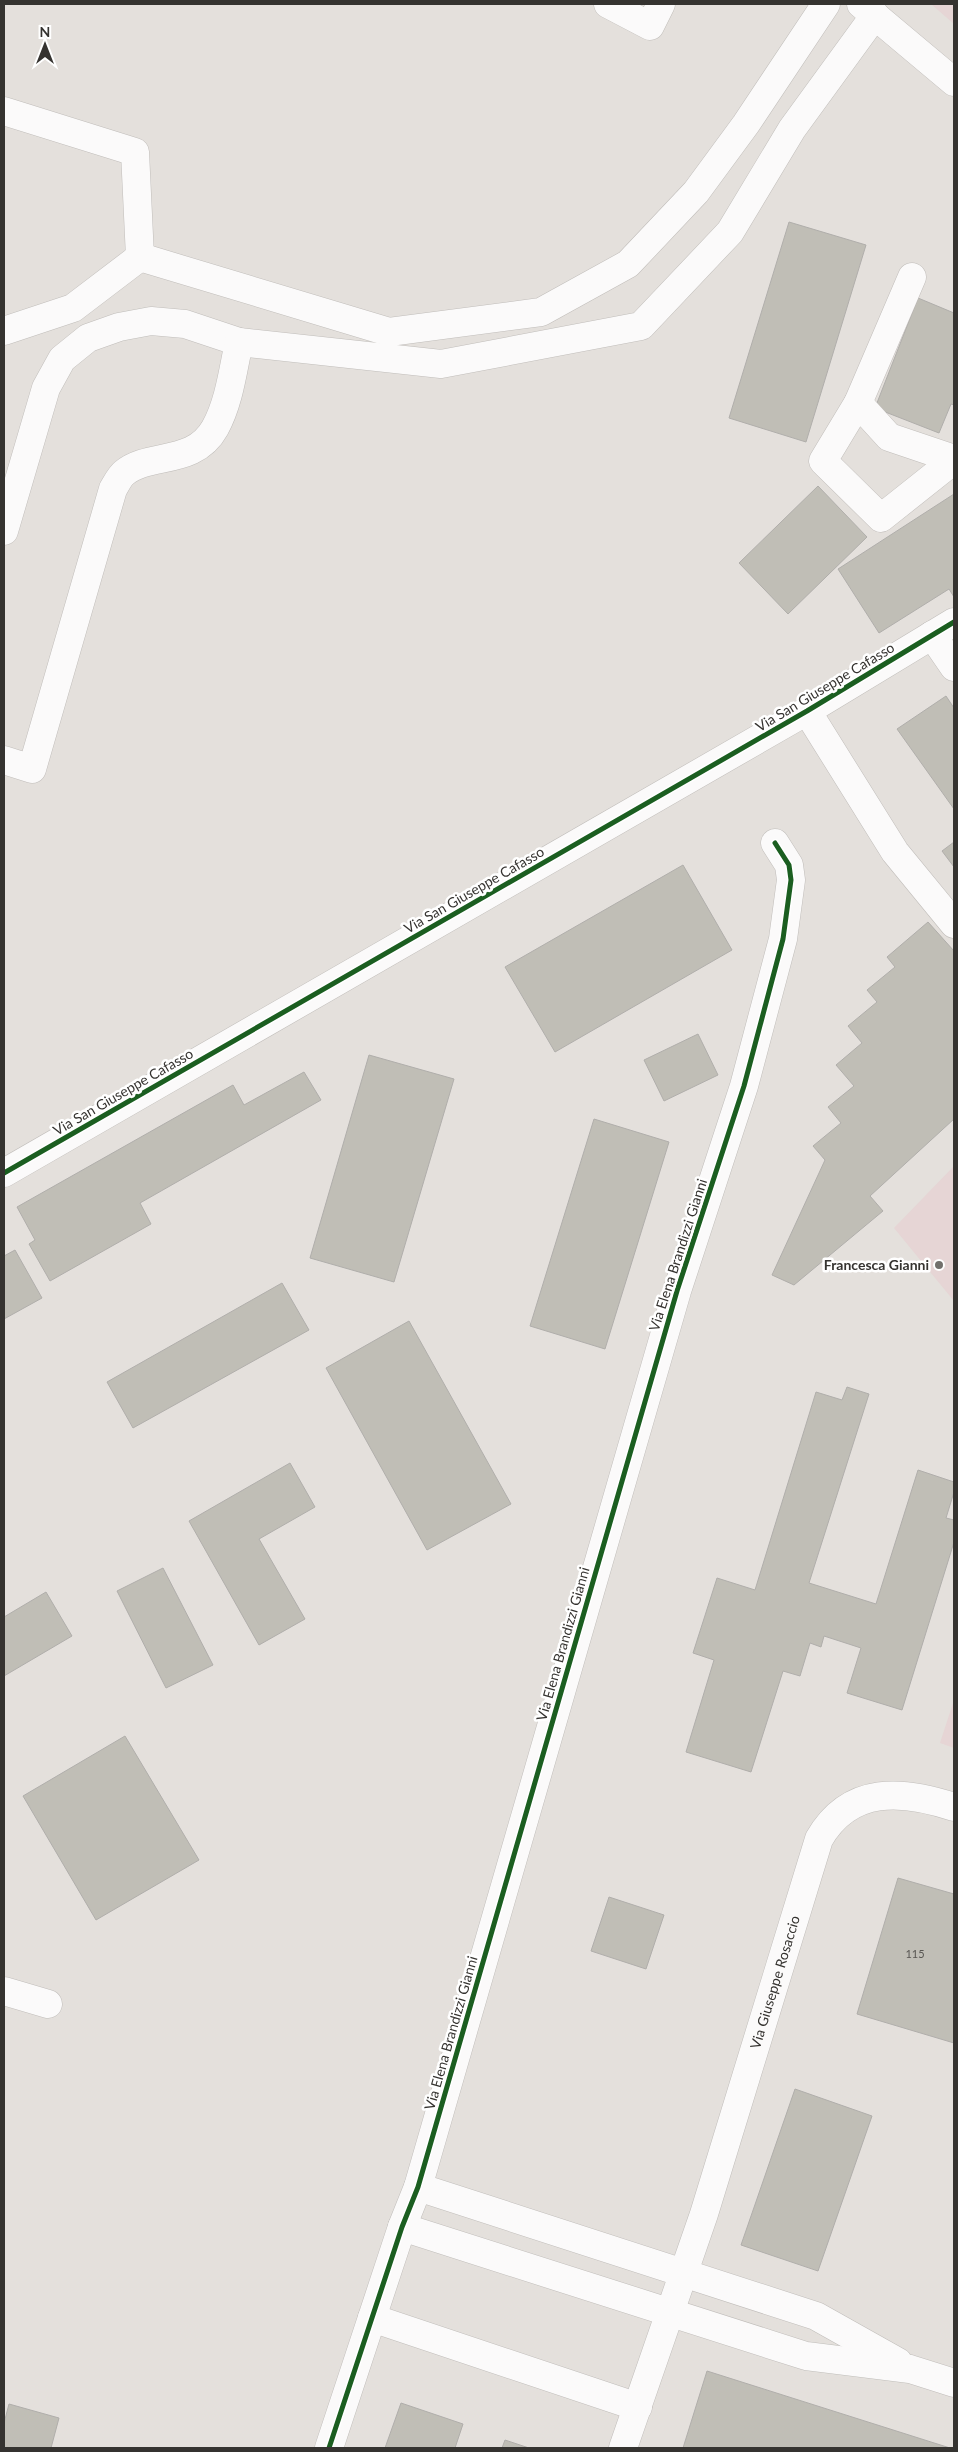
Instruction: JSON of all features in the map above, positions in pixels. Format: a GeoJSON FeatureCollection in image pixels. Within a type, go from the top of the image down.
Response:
{"type":"FeatureCollection","features":[{"type":"Feature","properties":{"kind":"street"},"geometry":{"type":"LineString","coordinates":[[608,4],[650,26],[661,4]]}},
{"type":"Feature","properties":{"kind":"street"},"geometry":{"type":"LineString","coordinates":[[140,258],[389,332],[540,312],[628,264],[696,192],[746,124],[826,4]]}},
{"type":"Feature","properties":{"kind":"street"},"geometry":{"type":"LineString","coordinates":[[4,531],[46,388],[62,359],[88,338],[119,327],[151,321],[186,324],[239,342],[441,364],[641,326],[730,232],[792,129],[868,10],[954,82]]}},
{"type":"Feature","properties":{"kind":"street"},"geometry":{"type":"LineString","coordinates":[[4,112],[136,152],[140,258]]}},
{"type":"Feature","properties":{"kind":"street"},"geometry":{"type":"LineString","coordinates":[[4,331],[73,308],[140,258]]}},
{"type":"Feature","properties":{"kind":"street"},"geometry":{"type":"LineString","coordinates":[[912,277],[858,403],[823,461],[881,518],[954,459]]}},
{"type":"Feature","properties":{"kind":"street"},"geometry":{"type":"LineString","coordinates":[[4,760],[32,769],[113,489],[124,473],[141,464],[182,455],[199,446],[215,429],[223,410],[239,342]]}},
{"type":"Feature","properties":{"kind":"street"},"geometry":{"type":"LineString","coordinates":[[858,403],[889,437],[954,459]]}},
{"type":"Feature","properties":{"kind":"street"},"geometry":{"type":"LineString","coordinates":[[943,629],[954,667]]}},
{"type":"Feature","properties":{"kind":"street","name":"Via San Giuseppe Cafasso"},"geometry":{"type":"LineString","coordinates":[[4,1173],[807,711],[943,629]]}},
{"type":"Feature","properties":{"kind":"street"},"geometry":{"type":"LineString","coordinates":[[807,711],[895,852],[954,924]]}},
{"type":"Feature","properties":{"kind":"street","name":"Via Elena Brandizzi Gianni"},"geometry":{"type":"LineString","coordinates":[[329,2448],[402,2226],[418,2187],[677,1291],[746,1077],[782,939],[791,880],[789,865],[775,843]]}},
{"type":"Feature","properties":{"kind":"street","name":"Via Giuseppe Rosaccio"},"geometry":{"type":"LineString","coordinates":[[623,2448],[671,2314],[820,1838],[826,1826],[847,1806],[878,1796],[910,1794],[954,1807]]}},
{"type":"Feature","properties":{"kind":"street"},"geometry":{"type":"LineString","coordinates":[[4,1991],[48,2004]]}},
{"type":"Feature","properties":{"kind":"street"},"geometry":{"type":"LineString","coordinates":[[418,2187],[816,2316],[910,2369],[954,2384]]}},
{"type":"Feature","properties":{"kind":"street"},"geometry":{"type":"LineString","coordinates":[[402,2226],[806,2356],[910,2369]]}},
{"type":"Feature","properties":{"kind":"street"},"geometry":{"type":"LineString","coordinates":[[372,2318],[638,2407]]}},
{"type":"Feature","properties":{"kind":"shaded area"},"geometry":{"type":"Polygon","coordinates":[[[931,4],[954,4],[954,24],[931,4]]]}},
{"type":"Feature","properties":{"kind":"shaded area","name":"Francesca Gianni"},"geometry":{"type":"Polygon","coordinates":[[[954,1166],[954,1301],[894,1228],[954,1166]]]}},
{"type":"Feature","properties":{"kind":"shaded area"},"geometry":{"type":"Polygon","coordinates":[[[954,1700],[954,1748],[940,1743],[954,1700]]]}},
{"type":"Feature","properties":{"kind":"building"},"geometry":{"type":"Polygon","coordinates":[[[789,222],[866,245],[806,442],[729,418],[789,222]]]}},
{"type":"Feature","properties":{"kind":"building"},"geometry":{"type":"Polygon","coordinates":[[[918,298],[954,313],[954,405],[951,404],[939,433],[875,408],[918,298]]]}},
{"type":"Feature","properties":{"kind":"building"},"geometry":{"type":"Polygon","coordinates":[[[818,486],[867,537],[788,614],[739,563],[818,486]]]}},
{"type":"Feature","properties":{"kind":"building"},"geometry":{"type":"Polygon","coordinates":[[[954,494],[954,597],[949,589],[879,633],[838,569],[954,494]]]}},
{"type":"Feature","properties":{"kind":"building"},"geometry":{"type":"Polygon","coordinates":[[[946,696],[954,708],[954,809],[897,729],[946,696]]]}},
{"type":"Feature","properties":{"kind":"building"},"geometry":{"type":"Polygon","coordinates":[[[954,842],[954,867],[942,851],[954,842]]]}},
{"type":"Feature","properties":{"kind":"building"},"geometry":{"type":"Polygon","coordinates":[[[683,865],[732,950],[555,1052],[505,967],[683,865]]]}},
{"type":"Feature","properties":{"kind":"building"},"geometry":{"type":"Polygon","coordinates":[[[928,922],[954,951],[954,1119],[870,1196],[883,1211],[794,1285],[772,1275],[825,1160],[813,1146],[841,1123],[828,1107],[854,1086],[836,1065],[862,1043],[848,1026],[877,1002],[867,990],[895,967],[887,957],[928,922]]]}},
{"type":"Feature","properties":{"kind":"building"},"geometry":{"type":"Polygon","coordinates":[[[698,1034],[718,1075],[664,1101],[644,1060],[698,1034]]]}},
{"type":"Feature","properties":{"kind":"building"},"geometry":{"type":"Polygon","coordinates":[[[369,1055],[454,1079],[394,1282],[310,1258],[369,1055]]]}},
{"type":"Feature","properties":{"kind":"building"},"geometry":{"type":"Polygon","coordinates":[[[304,1072],[321,1100],[140,1203],[151,1224],[50,1281],[29,1244],[35,1240],[17,1207],[233,1085],[244,1105],[304,1072]]]}},
{"type":"Feature","properties":{"kind":"building"},"geometry":{"type":"Polygon","coordinates":[[[594,1119],[669,1142],[605,1349],[530,1326],[594,1119]]]}},
{"type":"Feature","properties":{"kind":"building"},"geometry":{"type":"Polygon","coordinates":[[[15,1250],[42,1298],[4,1319],[4,1256],[15,1250]]]}},
{"type":"Feature","properties":{"kind":"building"},"geometry":{"type":"Polygon","coordinates":[[[282,1283],[309,1330],[133,1428],[107,1382],[282,1283]]]}},
{"type":"Feature","properties":{"kind":"building"},"geometry":{"type":"Polygon","coordinates":[[[409,1321],[511,1504],[427,1550],[326,1368],[409,1321]]]}},
{"type":"Feature","properties":{"kind":"building"},"geometry":{"type":"Polygon","coordinates":[[[847,1387],[869,1394],[809,1583],[876,1604],[918,1470],[954,1482],[954,1492],[946,1518],[954,1520],[954,1542],[902,1710],[847,1693],[861,1648],[824,1636],[821,1647],[810,1643],[800,1676],[783,1671],[751,1772],[686,1752],[714,1660],[693,1653],[717,1578],[755,1590],[816,1392],[842,1400],[847,1387]]]}},
{"type":"Feature","properties":{"kind":"building"},"geometry":{"type":"Polygon","coordinates":[[[290,1463],[315,1507],[259,1539],[305,1619],[259,1645],[189,1521],[290,1463]]]}},
{"type":"Feature","properties":{"kind":"building"},"geometry":{"type":"Polygon","coordinates":[[[163,1568],[213,1665],[166,1688],[117,1591],[163,1568]]]}},
{"type":"Feature","properties":{"kind":"building"},"geometry":{"type":"Polygon","coordinates":[[[46,1592],[72,1636],[4,1676],[4,1617],[46,1592]]]}},
{"type":"Feature","properties":{"kind":"building"},"geometry":{"type":"Polygon","coordinates":[[[125,1736],[199,1860],[96,1920],[23,1796],[125,1736]]]}},
{"type":"Feature","properties":{"kind":"building"},"geometry":{"type":"Polygon","coordinates":[[[898,1878],[954,1894],[954,2043],[857,2014],[898,1878]]]}},
{"type":"Feature","properties":{"kind":"building"},"geometry":{"type":"Polygon","coordinates":[[[609,1897],[664,1915],[646,1969],[591,1951],[609,1897]]]}},
{"type":"Feature","properties":{"kind":"building"},"geometry":{"type":"Polygon","coordinates":[[[795,2089],[872,2116],[818,2271],[741,2245],[795,2089]]]}},
{"type":"Feature","properties":{"kind":"building"},"geometry":{"type":"Polygon","coordinates":[[[707,2371],[950,2448],[683,2448],[707,2371]]]}},
{"type":"Feature","properties":{"kind":"building"},"geometry":{"type":"Polygon","coordinates":[[[401,2403],[463,2424],[455,2448],[385,2448],[401,2403]]]}},
{"type":"Feature","properties":{"kind":"building"},"geometry":{"type":"Polygon","coordinates":[[[9,2404],[59,2418],[51,2448],[4,2448],[4,2423],[9,2404]]]}},
{"type":"Feature","properties":{"kind":"building"},"geometry":{"type":"Polygon","coordinates":[[[505,2440],[529,2448],[502,2448],[505,2440]]]}},
{"type":"Feature","properties":{"kind":"cycle path"},"geometry":{"type":"LineString","coordinates":[[4,1173],[807,711],[954,622]]}},
{"type":"Feature","properties":{"kind":"cycle path"},"geometry":{"type":"LineString","coordinates":[[329,2448],[402,2227],[418,2187],[677,1291],[744,1086],[783,939],[791,880],[789,865],[775,843]]}},
{"type":"Feature","properties":{"kind":"place","name":"Francesca Gianni"},"geometry":{"type":"Point","coordinates":[939,1265]}}]}
